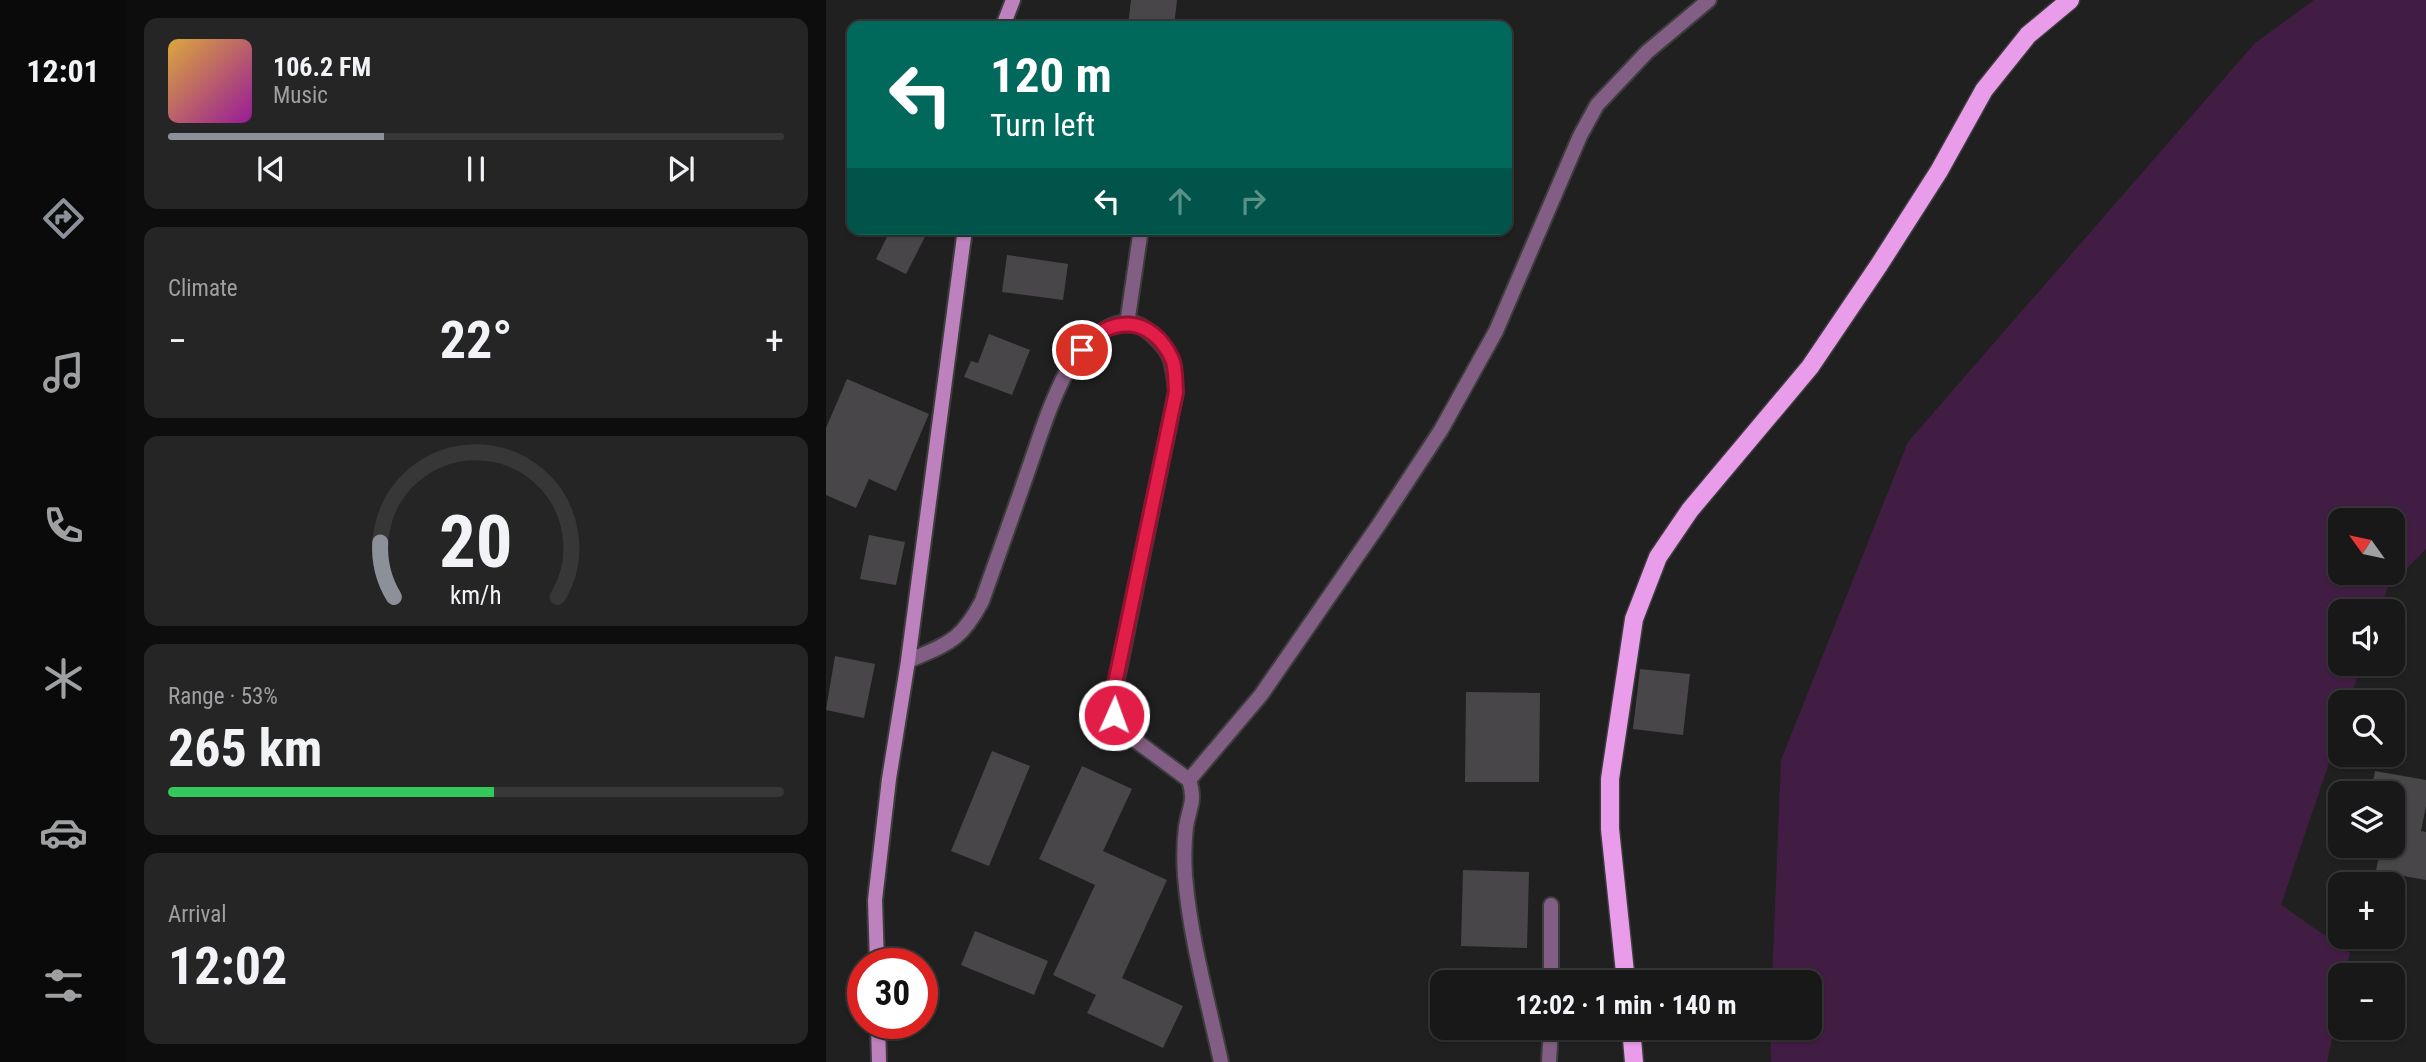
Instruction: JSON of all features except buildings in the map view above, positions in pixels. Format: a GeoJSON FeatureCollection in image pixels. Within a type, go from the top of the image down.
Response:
{"type":"FeatureCollection","features":[{"type":"Feature","properties":{"kind":"main road"},"geometry":{"type":"LineString","coordinates":[[1005,21],[1013,0]]}},
{"type":"Feature","properties":{"kind":"main road"},"geometry":{"type":"LineString","coordinates":[[1625,970],[1610,830],[1610,779],[1634,619],[1658,557],[1712,482],[1810,367],[1879,265],[1990,82],[2028,35],[2070,0]]}},
{"type":"Feature","properties":{"kind":"main road"},"geometry":{"type":"LineString","coordinates":[[877,948],[877,886],[889,779],[908,662],[964,235]]}},
{"type":"Feature","properties":{"kind":"main road"},"geometry":{"type":"LineString","coordinates":[[878,1039],[879,1062]]}},
{"type":"Feature","properties":{"kind":"main road"},"geometry":{"type":"LineString","coordinates":[[1632,1040],[1634,1062]]}},
{"type":"Feature","properties":{"kind":"street"},"geometry":{"type":"LineString","coordinates":[[1189,780],[1261,695],[1441,430],[1496,331],[1580,136],[1597,105],[1647,52],[1709,0]]}},
{"type":"Feature","properties":{"kind":"street"},"geometry":{"type":"LineString","coordinates":[[1127,324],[1140,235]]}},
{"type":"Feature","properties":{"kind":"street"},"geometry":{"type":"LineString","coordinates":[[908,662],[958,637],[969,626],[982,601],[1049,412],[1071,364],[1092,336],[1119,324],[1139,324],[1163,343],[1173,362],[1176,392],[1112,704],[1120,729],[1189,780],[1194,803],[1187,824],[1185,876],[1190,917],[1221,1062]]}},
{"type":"Feature","properties":{"kind":"street"},"geometry":{"type":"LineString","coordinates":[[1551,905],[1551,970]]}},
{"type":"Feature","properties":{"kind":"street"},"geometry":{"type":"LineString","coordinates":[[1549,1062],[1550,1040]]}},
{"type":"Feature","properties":{"kind":"shaded area"},"geometry":{"type":"Polygon","coordinates":[[[2314,0],[2426,0],[2426,549],[2405,571],[2405,508],[2328,508],[2328,585],[2391,585],[2384,599],[2328,599],[2328,676],[2358,676],[2353,690],[2328,690],[2328,766],[2281,905],[2328,938],[2328,949],[2344,949],[2350,953],[2348,963],[2328,963],[2328,1040],[2332,1040],[2327,1062],[1771,1062],[1770,1040],[1822,1040],[1822,970],[1772,970],[1781,760],[1908,442],[2255,43],[2314,0]]]}},
{"type":"Feature","properties":{"kind":"route"},"geometry":{"type":"LineString","coordinates":[[1082,350],[1092,336],[1119,324],[1139,324],[1163,343],[1173,362],[1175,377],[1176,392],[1113,693],[1114,715]]}}]}
